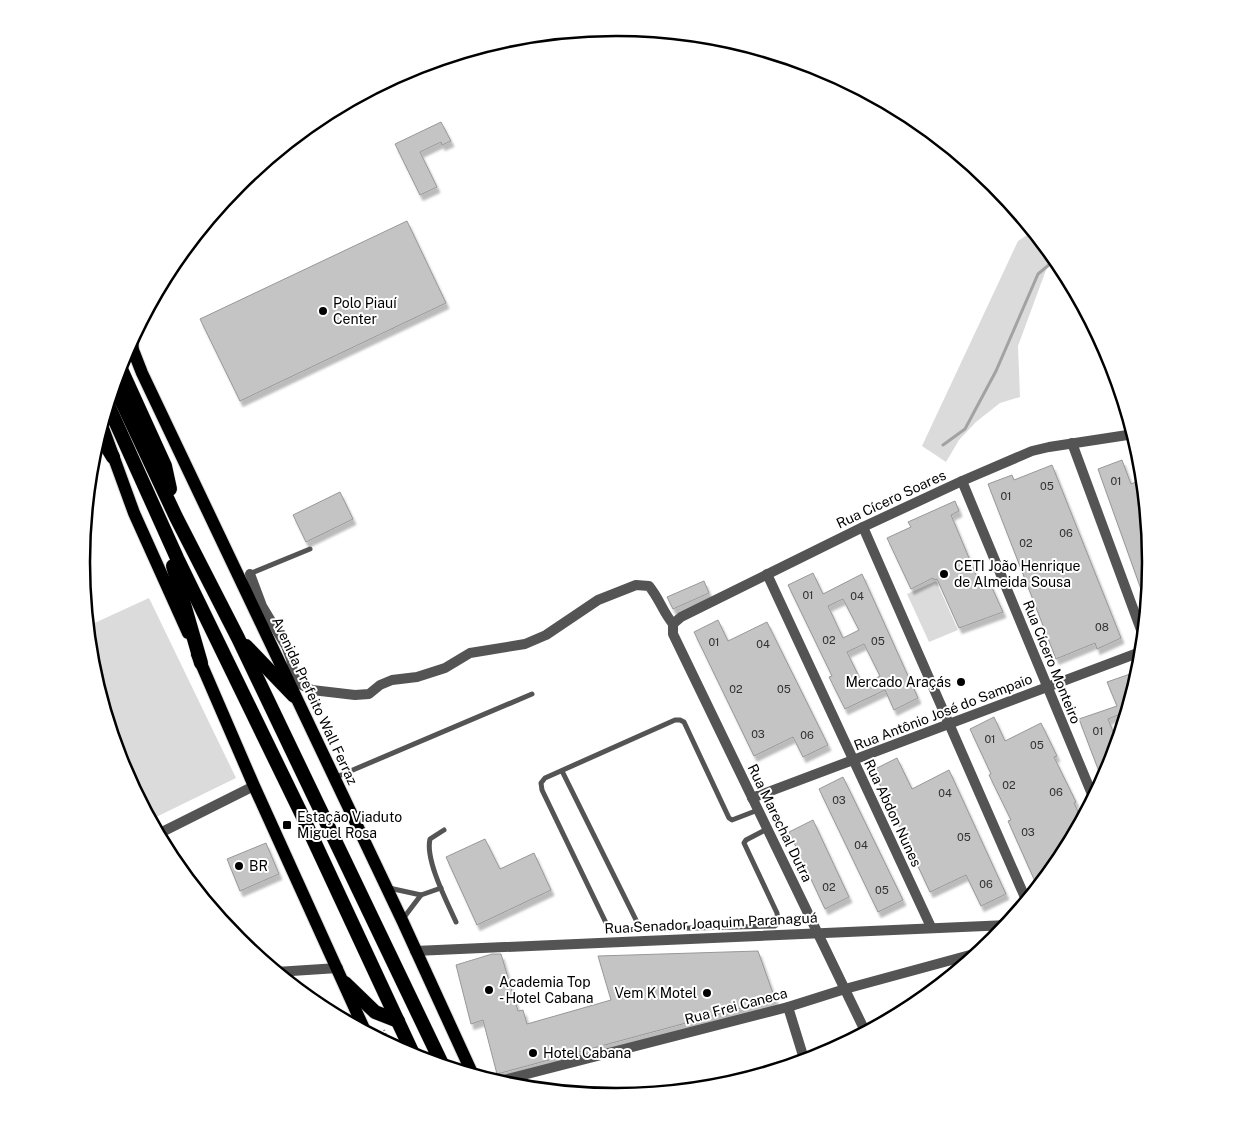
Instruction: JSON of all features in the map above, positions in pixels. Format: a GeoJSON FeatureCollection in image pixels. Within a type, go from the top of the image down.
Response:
{"type":"FeatureCollection","features":[{"type":"Feature","properties":{"kind":"highway"},"geometry":{"type":"LineString","coordinates":[[124,376],[165,466],[176,517]]}},
{"type":"Feature","properties":{"kind":"highway"},"geometry":{"type":"LineString","coordinates":[[118,393],[176,517],[238,638],[438,1058]]}},
{"type":"Feature","properties":{"kind":"highway"},"geometry":{"type":"LineString","coordinates":[[112,414],[133,465],[300,811],[409,1046]]}},
{"type":"Feature","properties":{"kind":"highway"},"geometry":{"type":"LineString","coordinates":[[104,442],[113,457]]}},
{"type":"Feature","properties":{"kind":"highway"},"geometry":{"type":"LineString","coordinates":[[162,522],[201,663]]}},
{"type":"Feature","properties":{"kind":"highway"},"geometry":{"type":"LineString","coordinates":[[238,638],[294,696]]}},
{"type":"Feature","properties":{"kind":"highway"},"geometry":{"type":"LineString","coordinates":[[345,983],[375,1012],[398,1022]]}},
{"type":"Feature","properties":{"kind":"main road","name":"Avenida Prefeito Wall Ferraz"},"geometry":{"type":"LineString","coordinates":[[134,353],[142,373],[244,576],[290,678],[294,696],[402,920],[470,1068]]}},
{"type":"Feature","properties":{"kind":"main road"},"geometry":{"type":"LineString","coordinates":[[106,436],[134,513],[254,786],[362,1023]]}},
{"type":"Feature","properties":{"kind":"street","name":"Rua Cícero Soares"},"geometry":{"type":"LineString","coordinates":[[673,624],[681,618],[767,574],[962,480],[1032,451],[1127,435]]}},
{"type":"Feature","properties":{"kind":"street"},"geometry":{"type":"LineString","coordinates":[[1072,443],[1139,624]]}},
{"type":"Feature","properties":{"kind":"street","name":"Rua Cícero Monteiro"},"geometry":{"type":"LineString","coordinates":[[962,480],[1090,790]]}},
{"type":"Feature","properties":{"kind":"street"},"geometry":{"type":"LineString","coordinates":[[863,527],[1024,895]]}},
{"type":"Feature","properties":{"kind":"street","name":"Rua Abdon Nunes"},"geometry":{"type":"LineString","coordinates":[[767,574],[931,928]]}},
{"type":"Feature","properties":{"kind":"street","name":"Rua Marechal Dutra"},"geometry":{"type":"LineString","coordinates":[[290,678],[312,690],[355,695],[369,694],[380,685],[392,680],[417,677],[445,668],[470,653],[525,644],[546,635],[598,600],[636,585],[649,586],[656,594],[664,614],[673,624],[673,634],[863,1027]]}},
{"type":"Feature","properties":{"kind":"street","name":"Rua Antônio José do Sampaio"},"geometry":{"type":"LineString","coordinates":[[752,798],[1135,654]]}},
{"type":"Feature","properties":{"kind":"street"},"geometry":{"type":"LineString","coordinates":[[164,831],[254,786]]}},
{"type":"Feature","properties":{"kind":"street","name":"Rua Senador Joaquim Paranaguá"},"geometry":{"type":"LineString","coordinates":[[415,951],[997,925]]}},
{"type":"Feature","properties":{"kind":"street","name":"Rua Frei Caneca"},"geometry":{"type":"LineString","coordinates":[[511,1078],[788,1006],[965,956]]}},
{"type":"Feature","properties":{"kind":"street"},"geometry":{"type":"LineString","coordinates":[[286,971],[338,968]]}},
{"type":"Feature","properties":{"kind":"street"},"geometry":{"type":"LineString","coordinates":[[788,1006],[804,1054]]}},
{"type":"Feature","properties":{"kind":"lane"},"geometry":{"type":"LineString","coordinates":[[244,576],[310,550]]}},
{"type":"Feature","properties":{"kind":"lane"},"geometry":{"type":"LineString","coordinates":[[334,779],[532,694]]}},
{"type":"Feature","properties":{"kind":"lane"},"geometry":{"type":"LineString","coordinates":[[758,810],[737,820],[729,818],[684,722],[680,720],[675,720],[545,778],[541,783],[542,790],[607,925],[614,930],[775,926],[778,922],[777,913],[744,844],[746,840],[767,829]]}},
{"type":"Feature","properties":{"kind":"lane"},"geometry":{"type":"LineString","coordinates":[[562,771],[641,930]]}},
{"type":"Feature","properties":{"kind":"lane"},"geometry":{"type":"LineString","coordinates":[[444,830],[430,839],[428,847],[441,888],[456,922]]}},
{"type":"Feature","properties":{"kind":"lane"},"geometry":{"type":"LineString","coordinates":[[386,888],[421,895],[441,888]]}},
{"type":"Feature","properties":{"kind":"lane"},"geometry":{"type":"LineString","coordinates":[[402,920],[421,895]]}},
{"type":"Feature","properties":{"kind":"shaded area"},"geometry":{"type":"Polygon","coordinates":[[[1028,235],[1049,263],[1018,346],[1020,397],[1000,403],[976,422],[959,440],[946,462],[922,446],[1018,241],[1028,235]]]}},
{"type":"Feature","properties":{"kind":"shaded area"},"geometry":{"type":"Polygon","coordinates":[[[936,581],[958,630],[929,642],[907,594],[936,581]]]}},
{"type":"Feature","properties":{"kind":"shaded area"},"geometry":{"type":"Polygon","coordinates":[[[149,598],[236,778],[156,817],[130,764],[118,732],[100,665],[94,623],[149,598]]]}},
{"type":"Feature","properties":{"kind":"building"},"geometry":{"type":"Polygon","coordinates":[[[441,122],[451,141],[442,145],[441,142],[420,152],[437,187],[420,195],[395,144],[441,122]]]}},
{"type":"Feature","properties":{"kind":"building","name":"Polo Piauí Center"},"geometry":{"type":"Polygon","coordinates":[[[407,221],[446,303],[240,401],[200,319],[407,221]]]}},
{"type":"Feature","properties":{"kind":"building"},"geometry":{"type":"Polygon","coordinates":[[[1122,460],[1131,484],[1136,482],[1142,528],[1142,592],[1098,469],[1122,460]]]}},
{"type":"Feature","properties":{"kind":"building"},"geometry":{"type":"Polygon","coordinates":[[[1052,465],[1121,638],[1097,649],[1095,643],[1056,659],[988,484],[1012,475],[1014,480],[1052,465]]]}},
{"type":"Feature","properties":{"kind":"building"},"geometry":{"type":"Polygon","coordinates":[[[340,492],[353,519],[306,542],[293,515],[340,492]]]}},
{"type":"Feature","properties":{"kind":"building","name":"CETI João Henrique de Almeida Sousa"},"geometry":{"type":"Polygon","coordinates":[[[955,501],[959,511],[951,515],[980,584],[989,581],[1003,612],[959,628],[937,579],[934,580],[933,578],[911,589],[887,538],[911,527],[908,522],[955,501]]]}},
{"type":"Feature","properties":{"kind":"building"},"geometry":{"type":"Polygon","coordinates":[[[813,573],[823,594],[862,574],[918,698],[894,710],[885,690],[845,709],[829,677],[832,676],[788,585],[813,573]],[[843,599],[828,606],[843,638],[859,630],[843,599]],[[864,644],[847,652],[863,685],[880,676],[864,644]]]}},
{"type":"Feature","properties":{"kind":"building"},"geometry":{"type":"Polygon","coordinates":[[[704,581],[709,593],[673,609],[667,597],[704,581]]]}},
{"type":"Feature","properties":{"kind":"building"},"geometry":{"type":"Polygon","coordinates":[[[718,620],[728,641],[767,622],[828,745],[803,757],[793,737],[754,756],[694,632],[718,620]]]}},
{"type":"Feature","properties":{"kind":"building"},"geometry":{"type":"Polygon","coordinates":[[[1131,674],[1120,714],[1108,719],[1114,734],[1099,772],[1079,719],[1117,706],[1107,682],[1131,674]]]}},
{"type":"Feature","properties":{"kind":"building"},"geometry":{"type":"Polygon","coordinates":[[[994,717],[1005,741],[1041,723],[1057,756],[1054,757],[1076,802],[1074,803],[1079,813],[1054,855],[1035,881],[1008,821],[1011,820],[989,775],[991,774],[970,729],[994,717]]]}},
{"type":"Feature","properties":{"kind":"building"},"geometry":{"type":"Polygon","coordinates":[[[897,758],[912,789],[949,770],[1006,894],[981,906],[966,875],[930,892],[873,770],[897,758]]]}},
{"type":"Feature","properties":{"kind":"building"},"geometry":{"type":"Polygon","coordinates":[[[843,777],[903,900],[878,912],[819,789],[843,777]]]}},
{"type":"Feature","properties":{"kind":"building"},"geometry":{"type":"Polygon","coordinates":[[[813,820],[849,897],[825,909],[789,832],[813,820]]]}},
{"type":"Feature","properties":{"kind":"building"},"geometry":{"type":"Polygon","coordinates":[[[485,839],[500,869],[534,853],[551,890],[477,925],[446,857],[485,839]]]}},
{"type":"Feature","properties":{"kind":"building"},"geometry":{"type":"Polygon","coordinates":[[[266,843],[279,874],[240,891],[227,859],[266,843]]]}},
{"type":"Feature","properties":{"kind":"building"},"geometry":{"type":"Polygon","coordinates":[[[758,951],[775,999],[497,1074],[483,1020],[471,1024],[456,965],[492,954],[501,954],[518,1011],[523,1010],[527,1024],[611,1000],[598,956],[758,951]]]}},
{"type":"Feature","properties":{"kind":"waterway"},"geometry":{"type":"LineString","coordinates":[[943,445],[965,429],[996,371],[1038,274],[1050,264]]}},
{"type":"Feature","properties":{"kind":"place","name":"Polo Piauí Center"},"geometry":{"type":"Point","coordinates":[323,311]}},
{"type":"Feature","properties":{"kind":"place","name":"CETI João Henrique de Almeida Sousa"},"geometry":{"type":"Point","coordinates":[944,574]}},
{"type":"Feature","properties":{"kind":"place","name":"Mercado Araçás"},"geometry":{"type":"Point","coordinates":[961,682]}},
{"type":"Feature","properties":{"kind":"place","name":"Estação Viaduto Miguel Rosa"},"geometry":{"type":"Point","coordinates":[287,825]}},
{"type":"Feature","properties":{"kind":"place","name":"BR"},"geometry":{"type":"Point","coordinates":[239,866]}},
{"type":"Feature","properties":{"kind":"place","name":"Academia Top - Hotel Cabana"},"geometry":{"type":"Point","coordinates":[489,990]}},
{"type":"Feature","properties":{"kind":"place","name":"Vem K Motel"},"geometry":{"type":"Point","coordinates":[707,993]}},
{"type":"Feature","properties":{"kind":"place","name":"Hotel Cabana"},"geometry":{"type":"Point","coordinates":[533,1053]}}]}
